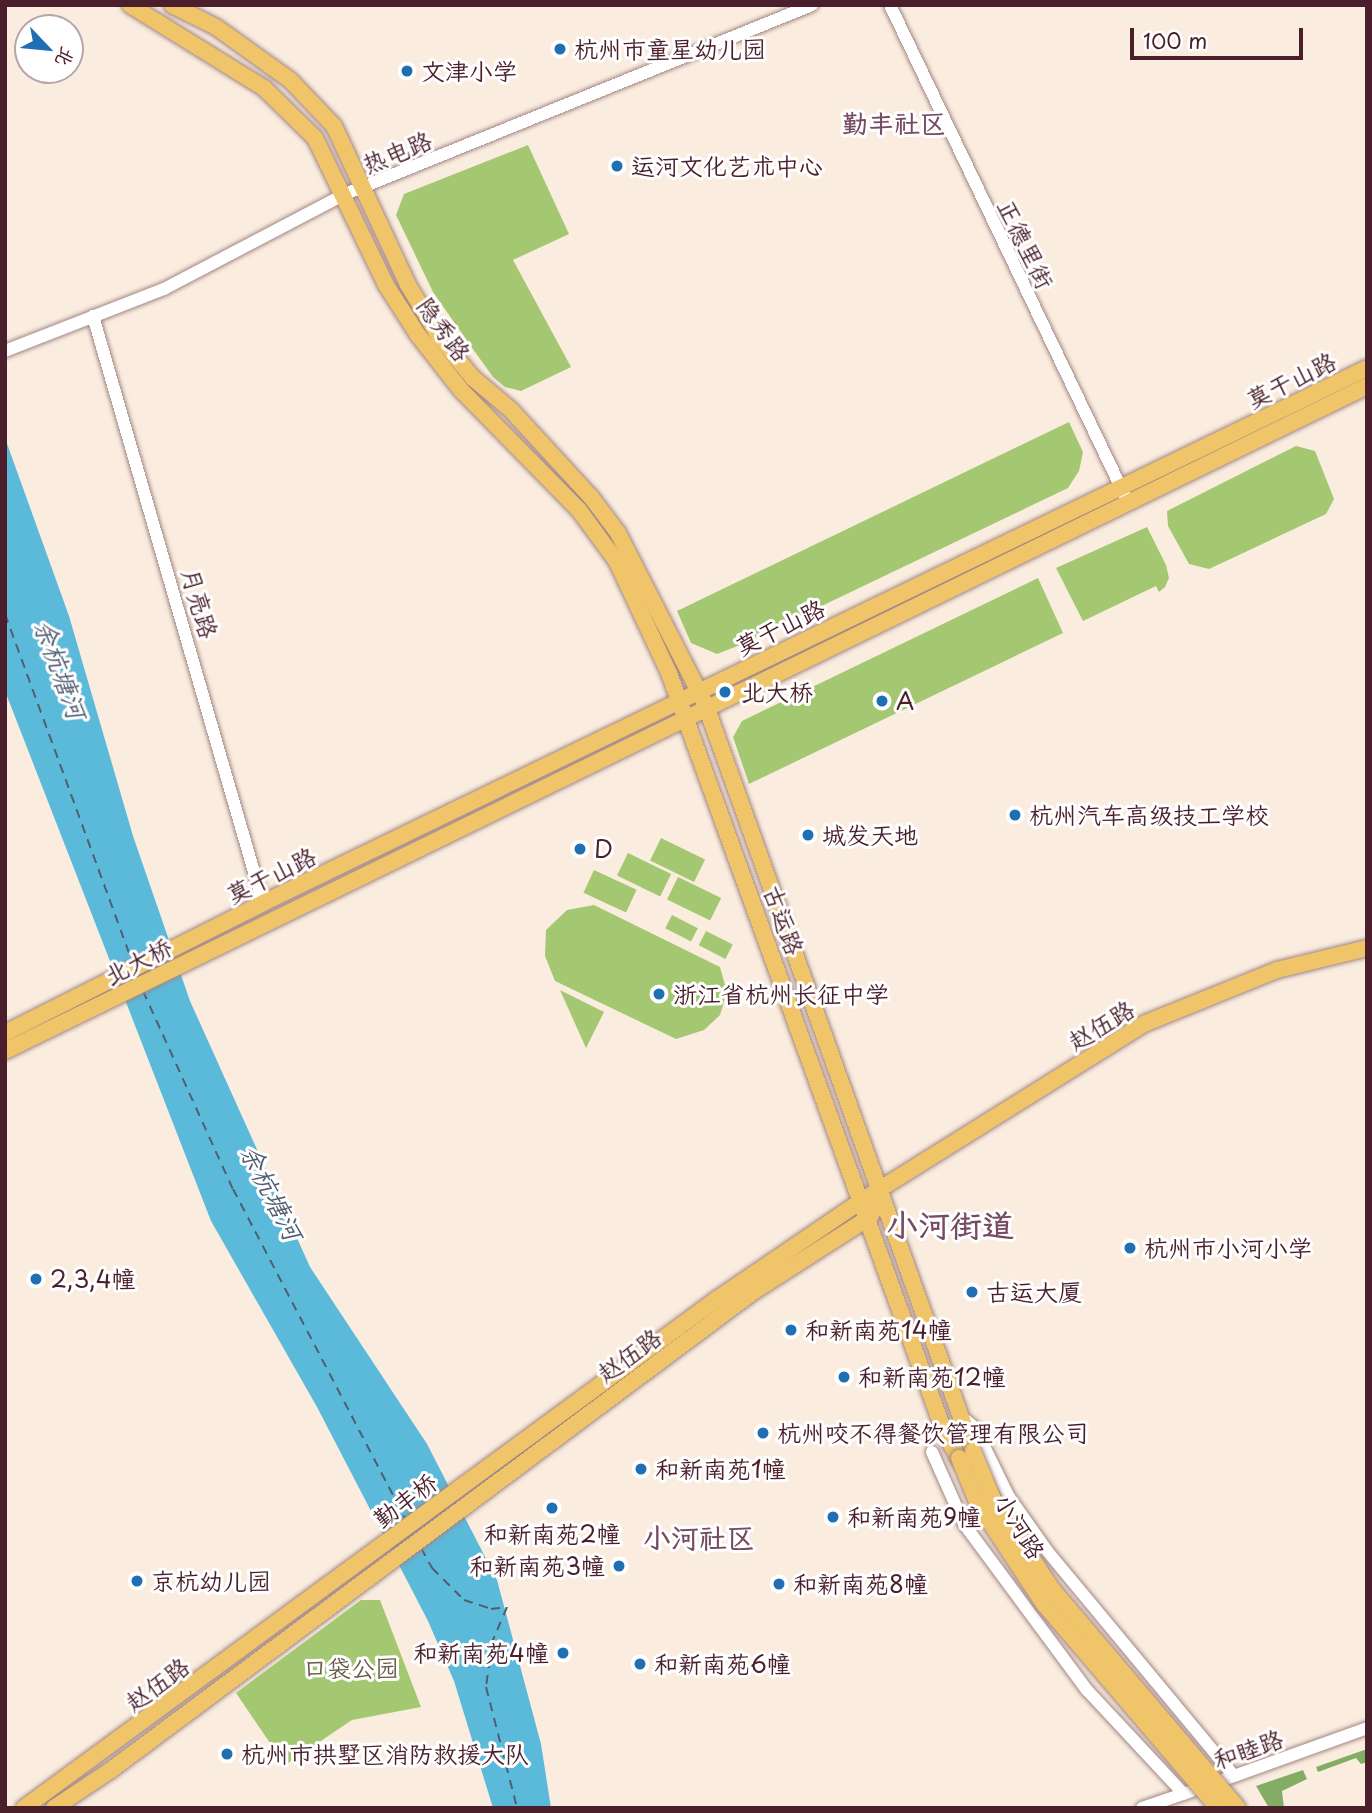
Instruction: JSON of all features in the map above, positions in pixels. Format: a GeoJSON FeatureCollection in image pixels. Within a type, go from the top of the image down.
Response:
{"type":"FeatureCollection","features":[{"type":"Feature","properties":{"kind":"main road","name":"隐秀路"},"geometry":{"type":"LineString","coordinates":[[131,5],[264,88],[315,138],[386,285],[418,335],[461,390],[579,510],[617,562],[682,709]]}},
{"type":"Feature","properties":{"kind":"main road","name":"隐秀路"},"geometry":{"type":"LineString","coordinates":[[172,5],[216,27],[290,80],[334,126],[408,285],[438,335],[473,378],[510,408],[612,524],[703,699]]}},
{"type":"Feature","properties":{"kind":"main road","name":"莫干山路"},"geometry":{"type":"LineString","coordinates":[[1124,495],[1367,368]]}},
{"type":"Feature","properties":{"kind":"main road","name":"莫干山路"},"geometry":{"type":"LineString","coordinates":[[218,936],[1124,495],[1367,386]]}},
{"type":"Feature","properties":{"kind":"main road","name":"古运路"},"geometry":{"type":"LineString","coordinates":[[703,699],[962,1417],[966,1455]]}},
{"type":"Feature","properties":{"kind":"main road","name":"莫干山路"},"geometry":{"type":"LineString","coordinates":[[218,936],[263,903],[682,709]]}},
{"type":"Feature","properties":{"kind":"main road","name":"古运路"},"geometry":{"type":"LineString","coordinates":[[682,709],[870,1217]]}},
{"type":"Feature","properties":{"kind":"main road","name":"北大桥"},"geometry":{"type":"LineString","coordinates":[[5,1033],[70,1001],[218,936]]}},
{"type":"Feature","properties":{"kind":"main road","name":"北大桥"},"geometry":{"type":"LineString","coordinates":[[5,1051],[75,1019],[218,936]]}},
{"type":"Feature","properties":{"kind":"main road","name":"赵伍路"},"geometry":{"type":"LineString","coordinates":[[488,1466],[717,1299],[864,1199],[882,1191],[1146,1023],[1277,970],[1367,948]]}},
{"type":"Feature","properties":{"kind":"main road"},"geometry":{"type":"LineString","coordinates":[[870,1217],[882,1191]]}},
{"type":"Feature","properties":{"kind":"main road","name":"赵伍路"},"geometry":{"type":"LineString","coordinates":[[499,1479],[753,1292],[870,1217]]}},
{"type":"Feature","properties":{"kind":"main road","name":"小河路"},"geometry":{"type":"LineString","coordinates":[[870,1217],[945,1434],[966,1455],[1052,1589],[1238,1808]]}},
{"type":"Feature","properties":{"kind":"main road","name":"小河路"},"geometry":{"type":"LineString","coordinates":[[966,1455],[978,1504],[1044,1604],[1218,1808]]}},
{"type":"Feature","properties":{"kind":"main road","name":"勤丰桥"},"geometry":{"type":"LineString","coordinates":[[355,1577],[488,1466]]}},
{"type":"Feature","properties":{"kind":"main road","name":"勤丰桥"},"geometry":{"type":"LineString","coordinates":[[355,1577],[499,1479]]}},
{"type":"Feature","properties":{"kind":"main road","name":"赵伍路"},"geometry":{"type":"LineString","coordinates":[[24,1808],[355,1577]]}},
{"type":"Feature","properties":{"kind":"main road","name":"赵伍路"},"geometry":{"type":"LineString","coordinates":[[54,1808],[355,1577]]}},
{"type":"Feature","properties":{"kind":"street","name":"热电路"},"geometry":{"type":"LineString","coordinates":[[5,351],[164,289],[343,195],[812,5]]}},
{"type":"Feature","properties":{"kind":"street","name":"正德里街"},"geometry":{"type":"LineString","coordinates":[[890,5],[1124,495]]}},
{"type":"Feature","properties":{"kind":"street","name":"月亮路"},"geometry":{"type":"LineString","coordinates":[[93,316],[263,903]]}},
{"type":"Feature","properties":{"kind":"street"},"geometry":{"type":"LineString","coordinates":[[962,1417],[975,1428],[1009,1497],[1048,1552],[1234,1776]]}},
{"type":"Feature","properties":{"kind":"street"},"geometry":{"type":"LineString","coordinates":[[932,1452],[972,1535],[1087,1689],[1184,1794]]}},
{"type":"Feature","properties":{"kind":"street","name":"和睦路"},"geometry":{"type":"LineString","coordinates":[[1142,1808],[1367,1728]]}},
{"type":"Feature","properties":{"kind":"green space"},"geometry":{"type":"Polygon","coordinates":[[[528,145],[569,234],[513,260],[571,367],[521,391],[505,387],[493,377],[470,345],[433,292],[396,215],[404,194],[528,145]]]}},
{"type":"Feature","properties":{"kind":"green space"},"geometry":{"type":"Polygon","coordinates":[[[1069,422],[1083,452],[1079,471],[1068,488],[740,645],[717,654],[691,643],[677,611],[1069,422]]]}},
{"type":"Feature","properties":{"kind":"green space"},"geometry":{"type":"Polygon","coordinates":[[[1296,446],[1315,451],[1334,499],[1326,514],[1209,569],[1189,564],[1168,526],[1167,511],[1296,446]]]}},
{"type":"Feature","properties":{"kind":"green space"},"geometry":{"type":"Polygon","coordinates":[[[1147,527],[1166,565],[1169,578],[1165,587],[1159,592],[1156,586],[1083,621],[1056,568],[1147,527]]]}},
{"type":"Feature","properties":{"kind":"green space"},"geometry":{"type":"Polygon","coordinates":[[[1038,578],[1063,633],[749,784],[733,737],[742,721],[1038,578]]]}},
{"type":"Feature","properties":{"kind":"green space"},"geometry":{"type":"Polygon","coordinates":[[[661,838],[705,859],[694,882],[650,860],[661,838]]]}},
{"type":"Feature","properties":{"kind":"green space"},"geometry":{"type":"Polygon","coordinates":[[[628,853],[671,874],[660,897],[617,875],[628,853]]]}},
{"type":"Feature","properties":{"kind":"green space"},"geometry":{"type":"Polygon","coordinates":[[[594,870],[637,890],[626,913],[583,893],[594,870]]]}},
{"type":"Feature","properties":{"kind":"green space"},"geometry":{"type":"Polygon","coordinates":[[[678,877],[721,898],[710,921],[667,899],[678,877]]]}},
{"type":"Feature","properties":{"kind":"green space"},"geometry":{"type":"Polygon","coordinates":[[[594,905],[720,967],[727,992],[720,1015],[704,1030],[676,1039],[555,981],[545,956],[546,930],[567,910],[594,905]]]}},
{"type":"Feature","properties":{"kind":"green space"},"geometry":{"type":"Polygon","coordinates":[[[672,915],[698,928],[691,942],[665,928],[672,915]]]}},
{"type":"Feature","properties":{"kind":"green space"},"geometry":{"type":"Polygon","coordinates":[[[706,931],[733,945],[725,959],[699,945],[706,931]]]}},
{"type":"Feature","properties":{"kind":"green space"},"geometry":{"type":"Polygon","coordinates":[[[560,990],[604,1012],[586,1048],[560,990]]]}},
{"type":"Feature","properties":{"kind":"green space","name":"口袋公园"},"geometry":{"type":"Polygon","coordinates":[[[361,1600],[380,1600],[421,1707],[352,1720],[285,1765],[236,1693],[361,1600]]]}},
{"type":"Feature","properties":{"kind":"green space"},"geometry":{"type":"Polygon","coordinates":[[[1367,1749],[1367,1762],[1361,1764],[1356,1758],[1318,1772],[1316,1767],[1367,1749]]]}},
{"type":"Feature","properties":{"kind":"green space"},"geometry":{"type":"Polygon","coordinates":[[[1303,1770],[1307,1779],[1282,1791],[1284,1808],[1269,1808],[1256,1786],[1303,1770]]]}},
{"type":"Feature","properties":{"kind":"water","name":"余杭塘河"},"geometry":{"type":"Polygon","coordinates":[[[5,438],[69,616],[133,836],[190,1001],[310,1267],[427,1444],[497,1580],[541,1744],[551,1808],[493,1808],[454,1681],[428,1621],[317,1407],[211,1221],[5,691],[5,438]]]}},
{"type":"Feature","properties":{"kind":"ferry route"},"geometry":{"type":"LineString","coordinates":[[5,614],[133,963]]}},
{"type":"Feature","properties":{"kind":"ferry route"},"geometry":{"type":"LineString","coordinates":[[143,991],[233,1189],[405,1518]]}},
{"type":"Feature","properties":{"kind":"ferry route"},"geometry":{"type":"LineString","coordinates":[[421,1548],[432,1568],[464,1600],[491,1609],[507,1607],[492,1643],[486,1687],[517,1808]]}},
{"type":"Feature","properties":{"kind":"place","name":"杭州市童星幼儿园"},"geometry":{"type":"Point","coordinates":[560,49]}},
{"type":"Feature","properties":{"kind":"place","name":"文津小学"},"geometry":{"type":"Point","coordinates":[407,71]}},
{"type":"Feature","properties":{"kind":"place","name":"运河文化艺术中心"},"geometry":{"type":"Point","coordinates":[617,166]}},
{"type":"Feature","properties":{"kind":"place","name":"北大桥"},"geometry":{"type":"Point","coordinates":[725,692]}},
{"type":"Feature","properties":{"kind":"place","name":"A"},"geometry":{"type":"Point","coordinates":[882,701]}},
{"type":"Feature","properties":{"kind":"place","name":"杭州汽车高级技工学校"},"geometry":{"type":"Point","coordinates":[1015,815]}},
{"type":"Feature","properties":{"kind":"place","name":"城发天地"},"geometry":{"type":"Point","coordinates":[808,835]}},
{"type":"Feature","properties":{"kind":"place","name":"D"},"geometry":{"type":"Point","coordinates":[580,849]}},
{"type":"Feature","properties":{"kind":"place","name":"浙江省杭州长征中学"},"geometry":{"type":"Point","coordinates":[659,994]}},
{"type":"Feature","properties":{"kind":"place","name":"杭州市小河小学"},"geometry":{"type":"Point","coordinates":[1130,1248]}},
{"type":"Feature","properties":{"kind":"place","name":"2,3,4幢"},"geometry":{"type":"Point","coordinates":[36,1279]}},
{"type":"Feature","properties":{"kind":"place","name":"古运大厦"},"geometry":{"type":"Point","coordinates":[972,1292]}},
{"type":"Feature","properties":{"kind":"place","name":"和新南苑14幢"},"geometry":{"type":"Point","coordinates":[791,1330]}},
{"type":"Feature","properties":{"kind":"place","name":"和新南苑12幢"},"geometry":{"type":"Point","coordinates":[844,1377]}},
{"type":"Feature","properties":{"kind":"place","name":"杭州咬不得餐饮管理有限公司"},"geometry":{"type":"Point","coordinates":[763,1433]}},
{"type":"Feature","properties":{"kind":"place","name":"和新南苑1幢"},"geometry":{"type":"Point","coordinates":[641,1469]}},
{"type":"Feature","properties":{"kind":"place","name":"和新南苑2幢"},"geometry":{"type":"Point","coordinates":[552,1508]}},
{"type":"Feature","properties":{"kind":"place","name":"和新南苑9幢"},"geometry":{"type":"Point","coordinates":[833,1517]}},
{"type":"Feature","properties":{"kind":"place","name":"和新南苑3幢"},"geometry":{"type":"Point","coordinates":[619,1566]}},
{"type":"Feature","properties":{"kind":"place","name":"京杭幼儿园"},"geometry":{"type":"Point","coordinates":[137,1581]}},
{"type":"Feature","properties":{"kind":"place","name":"和新南苑8幢"},"geometry":{"type":"Point","coordinates":[779,1584]}},
{"type":"Feature","properties":{"kind":"place","name":"和新南苑4幢"},"geometry":{"type":"Point","coordinates":[563,1653]}},
{"type":"Feature","properties":{"kind":"place","name":"和新南苑6幢"},"geometry":{"type":"Point","coordinates":[640,1664]}},
{"type":"Feature","properties":{"kind":"place","name":"杭州市拱墅区消防救援大队"},"geometry":{"type":"Point","coordinates":[227,1754]}},
{"type":"Feature","properties":{"kind":"district","name":"勤丰社区"},"geometry":{"type":"Point","coordinates":[894,123]}},
{"type":"Feature","properties":{"kind":"district","name":"小河街道"},"geometry":{"type":"Point","coordinates":[950,1224]}},
{"type":"Feature","properties":{"kind":"district","name":"小河社区"},"geometry":{"type":"Point","coordinates":[699,1537]}}]}
